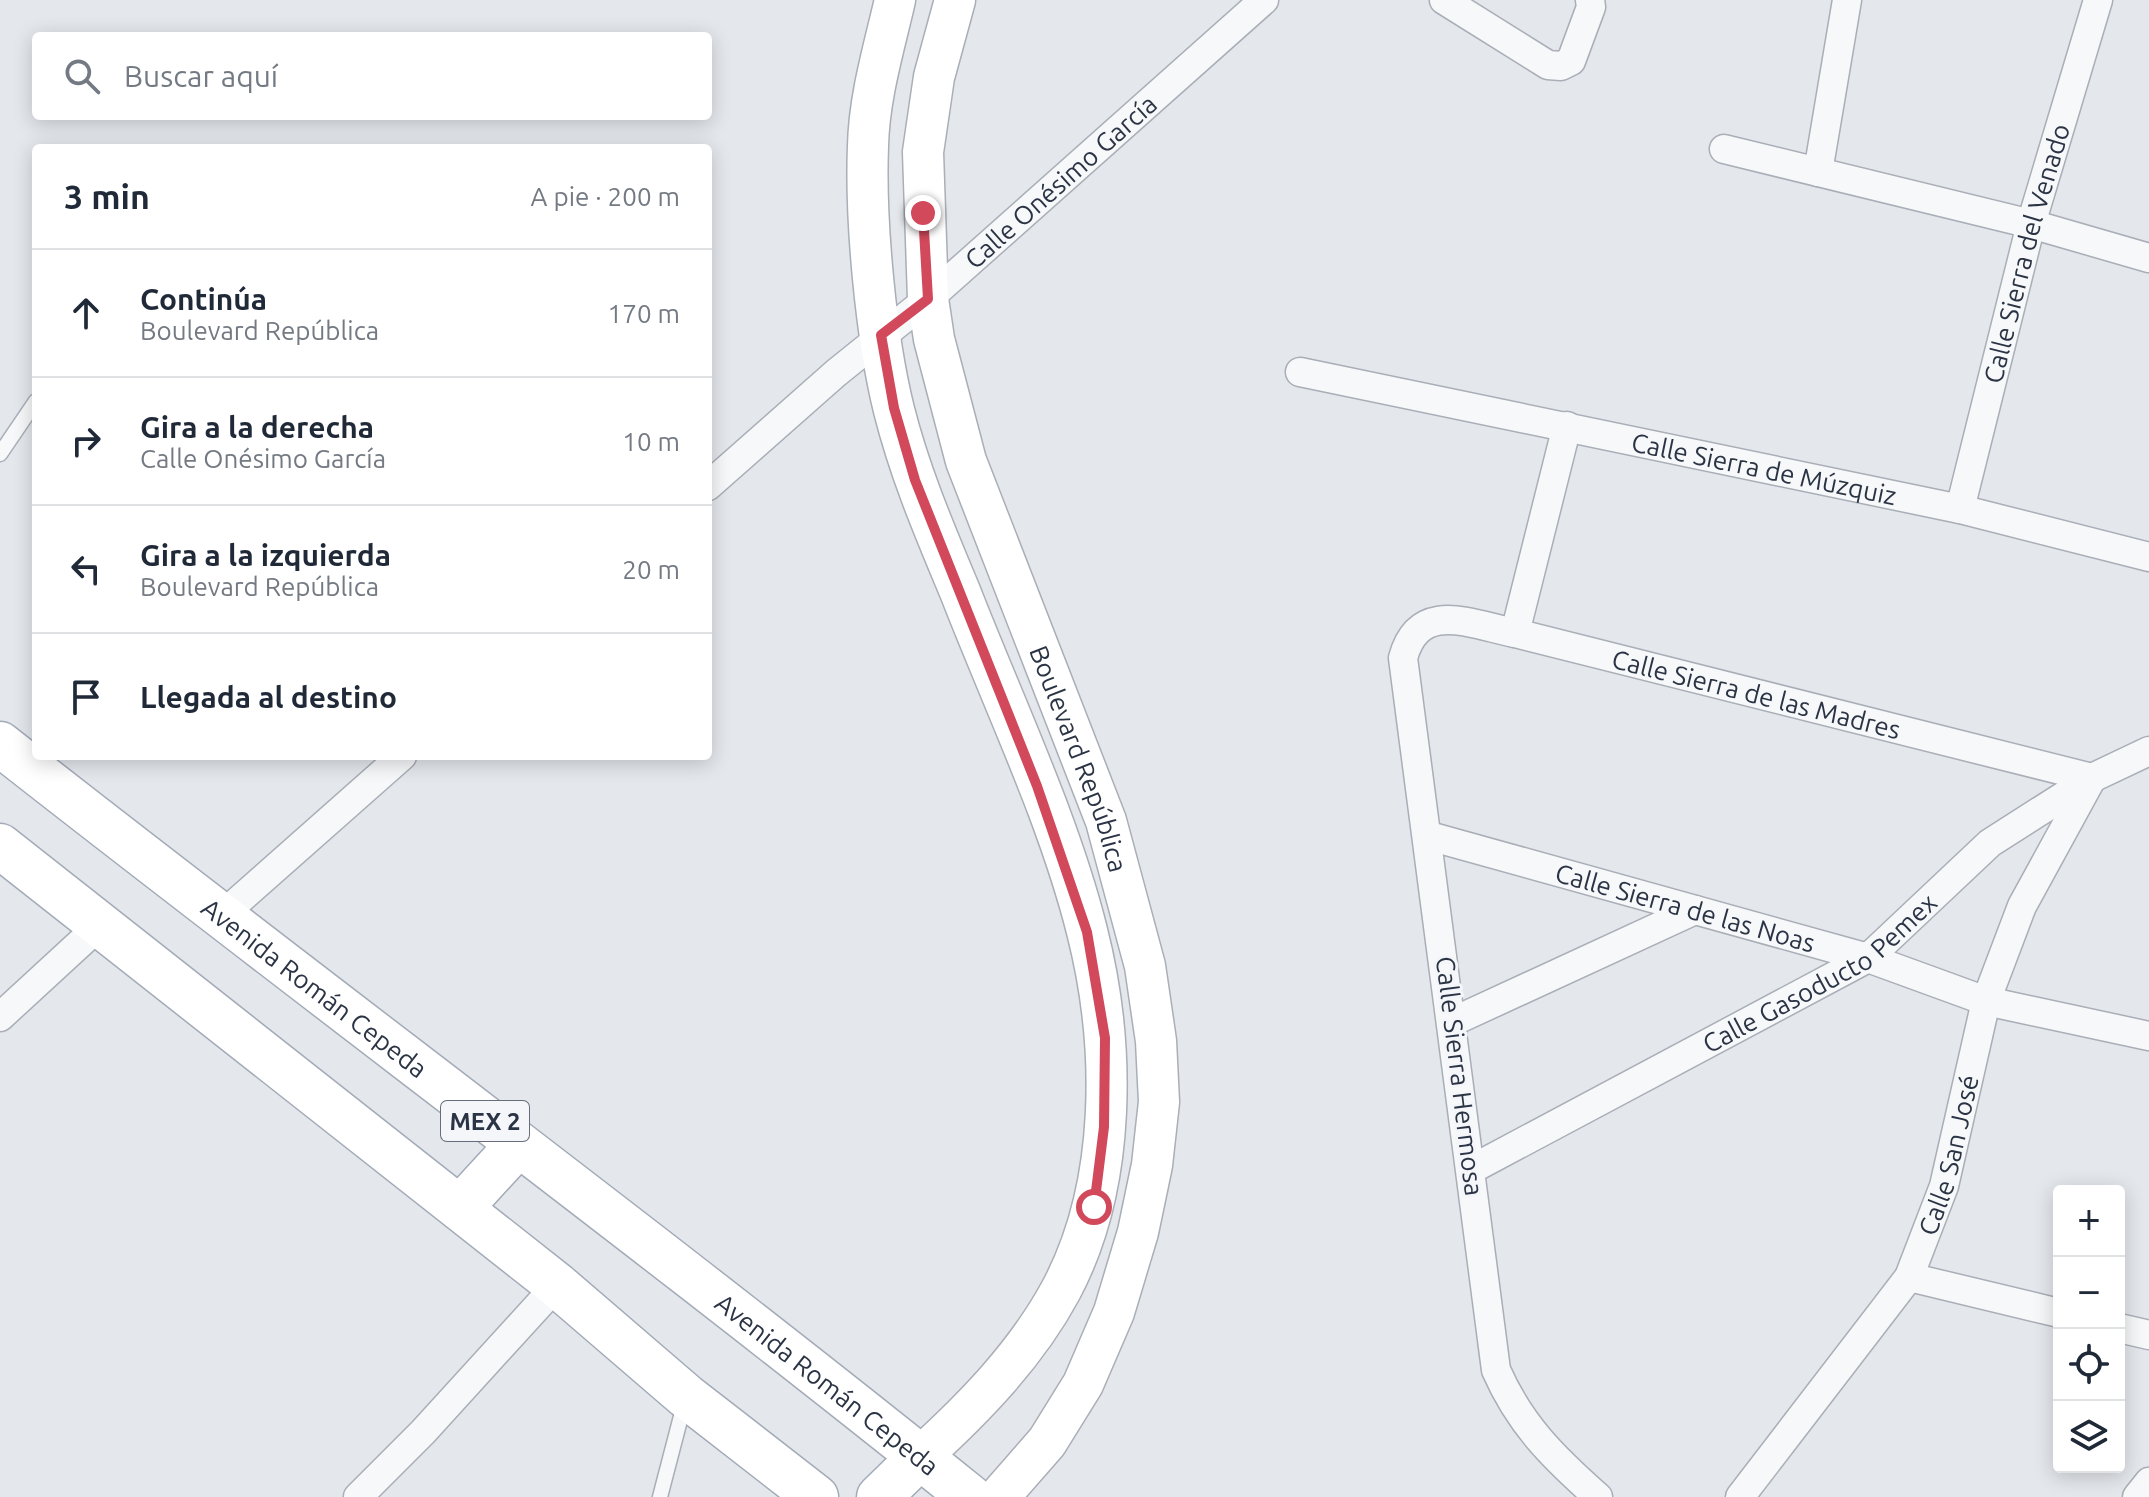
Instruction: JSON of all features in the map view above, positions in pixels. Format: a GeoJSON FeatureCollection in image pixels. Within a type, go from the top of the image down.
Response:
{"type":"FeatureCollection","features":[{"type":"Feature","properties":{"kind":"main road","name":"Boulevard República"},"geometry":{"type":"LineString","coordinates":[[879,1497],[959,1421],[1010,1366],[1061,1290],[1094,1207],[1104,1127],[1105,1038],[1087,932],[1037,786],[915,480],[894,408],[881,335],[868,146],[876,81],[895,0]]}},
{"type":"Feature","properties":{"kind":"main road","name":"Boulevard República"},"geometry":{"type":"LineString","coordinates":[[955,0],[934,77],[923,152],[928,299],[938,354],[966,461],[1106,821],[1145,966],[1156,1041],[1159,1102],[1152,1165],[1138,1232],[1114,1312],[1083,1384],[1054,1431],[999,1497]]}},
{"type":"Feature","properties":{"kind":"main road","name":"Avenida Román Cepeda"},"geometry":{"type":"LineString","coordinates":[[0,744],[517,1146],[838,1389],[970,1497]]}},
{"type":"Feature","properties":{"kind":"main road"},"geometry":{"type":"LineString","coordinates":[[0,846],[557,1285],[686,1396],[816,1497]]}},
{"type":"Feature","properties":{"kind":"main road"},"geometry":{"type":"LineString","coordinates":[[460,1208],[517,1146]]}},
{"type":"Feature","properties":{"kind":"street","name":"Calle Onésimo García"},"geometry":{"type":"LineString","coordinates":[[712,483],[881,335],[928,299],[1264,0]]}},
{"type":"Feature","properties":{"kind":"street"},"geometry":{"type":"LineString","coordinates":[[1463,5],[1548,65],[1561,66],[1571,61],[1591,7],[1590,0]]}},
{"type":"Feature","properties":{"kind":"street"},"geometry":{"type":"LineString","coordinates":[[1818,172],[1847,0]]}},
{"type":"Feature","properties":{"kind":"street","name":"Calle Sierra del Venado"},"geometry":{"type":"LineString","coordinates":[[1960,509],[2031,224],[2098,0]]}},
{"type":"Feature","properties":{"kind":"street"},"geometry":{"type":"LineString","coordinates":[[1724,149],[2031,224],[2149,258]]}},
{"type":"Feature","properties":{"kind":"street","name":"Calle Sierra de Múzquiz"},"geometry":{"type":"LineString","coordinates":[[1300,372],[1960,509],[2149,557]]}},
{"type":"Feature","properties":{"kind":"street"},"geometry":{"type":"LineString","coordinates":[[1515,633],[1567,426]]}},
{"type":"Feature","properties":{"kind":"street","name":"Calle Sierra de las Madres"},"geometry":{"type":"LineString","coordinates":[[1421,624],[1445,620],[1515,633],[2092,778]]}},
{"type":"Feature","properties":{"kind":"street","name":"Calle Sierra Hermosa"},"geometry":{"type":"LineString","coordinates":[[1421,624],[1409,638],[1403,658],[1429,836],[1496,1370],[1511,1405],[1551,1455],[1598,1497]]}},
{"type":"Feature","properties":{"kind":"street","name":"Calle Gasoducto Pemex"},"geometry":{"type":"LineString","coordinates":[[1472,1169],[1868,958],[1990,843],[2092,778],[2149,751]]}},
{"type":"Feature","properties":{"kind":"street"},"geometry":{"type":"LineString","coordinates":[[220,917],[397,760]]}},
{"type":"Feature","properties":{"kind":"street","name":"Calle San José"},"geometry":{"type":"LineString","coordinates":[[1740,1497],[1909,1277],[1944,1186],[1986,1001],[2022,906],[2092,778]]}},
{"type":"Feature","properties":{"kind":"street","name":"Calle Sierra de las Noas"},"geometry":{"type":"LineString","coordinates":[[1429,836],[1868,958],[1986,1001],[2149,1036]]}},
{"type":"Feature","properties":{"kind":"street"},"geometry":{"type":"LineString","coordinates":[[1452,1022],[1695,910]]}},
{"type":"Feature","properties":{"kind":"street"},"geometry":{"type":"LineString","coordinates":[[0,1017],[100,925]]}},
{"type":"Feature","properties":{"kind":"street"},"geometry":{"type":"LineString","coordinates":[[1909,1277],[2053,1312]]}},
{"type":"Feature","properties":{"kind":"street"},"geometry":{"type":"LineString","coordinates":[[358,1497],[423,1432],[557,1285]]}},
{"type":"Feature","properties":{"kind":"street"},"geometry":{"type":"LineString","coordinates":[[2123,1329],[2149,1335]]}},
{"type":"Feature","properties":{"kind":"street"},"geometry":{"type":"LineString","coordinates":[[2137,1497],[2149,1482]]}},
{"type":"Feature","properties":{"kind":"lane"},"geometry":{"type":"LineString","coordinates":[[0,454],[32,407]]}},
{"type":"Feature","properties":{"kind":"lane"},"geometry":{"type":"LineString","coordinates":[[660,1497],[686,1396]]}},
{"type":"Feature","properties":{"kind":"route"},"geometry":{"type":"LineString","coordinates":[[923,213],[928,299],[881,335],[894,408],[915,480],[1037,786],[1087,932],[1105,1038],[1104,1127],[1094,1207]]}}]}
